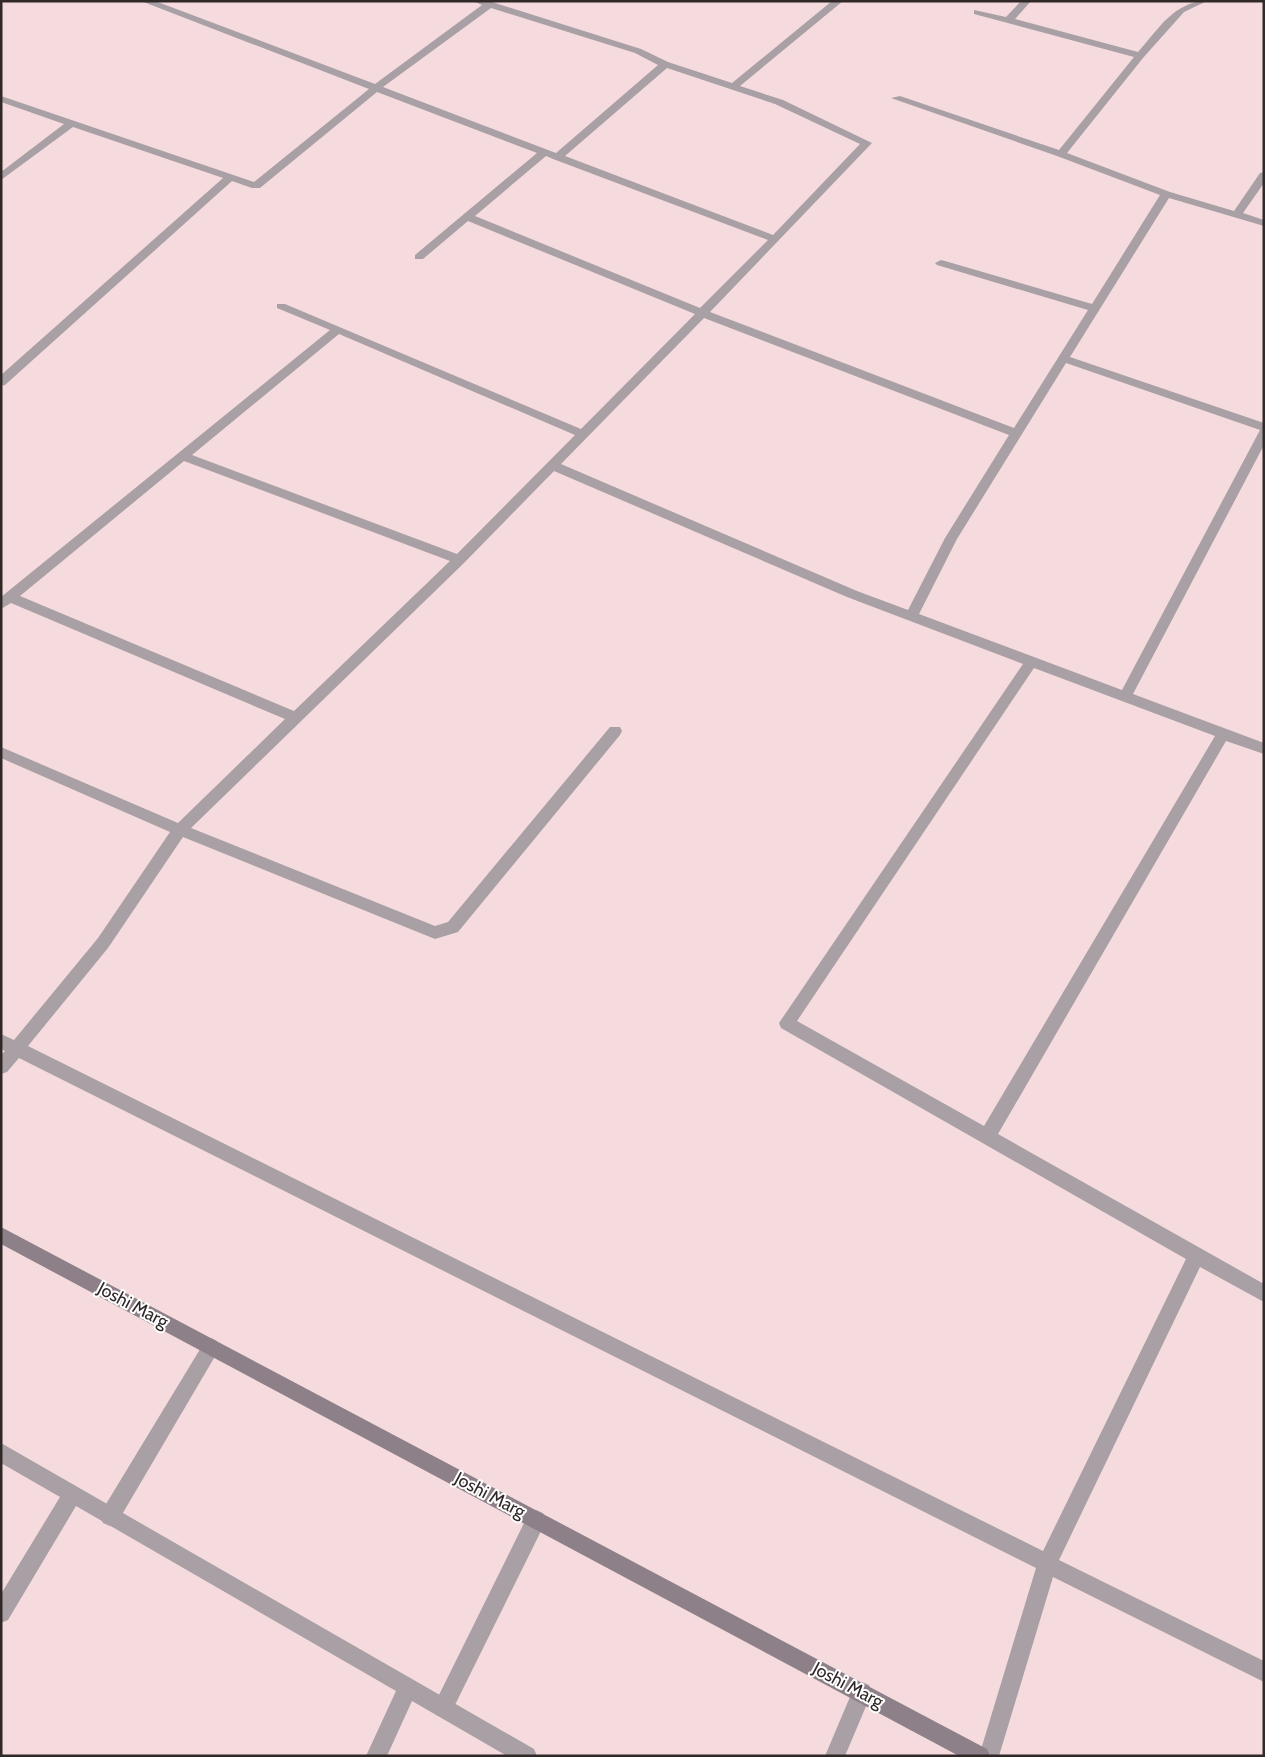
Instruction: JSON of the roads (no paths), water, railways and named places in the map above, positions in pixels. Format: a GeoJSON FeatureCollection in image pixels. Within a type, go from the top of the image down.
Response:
{"type":"FeatureCollection","features":[{"type":"Feature","properties":{"kind":"street"},"geometry":{"type":"LineString","coordinates":[[146,1],[775,239]]}},
{"type":"Feature","properties":{"kind":"street"},"geometry":{"type":"LineString","coordinates":[[1,1067],[9,1045],[103,944],[180,830],[459,560],[702,314],[867,143],[779,102],[665,64],[638,51],[478,1]]}},
{"type":"Feature","properties":{"kind":"street"},"geometry":{"type":"LineString","coordinates":[[733,87],[838,1]]}},
{"type":"Feature","properties":{"kind":"street"},"geometry":{"type":"LineString","coordinates":[[1008,20],[1026,1]]}},
{"type":"Feature","properties":{"kind":"street"},"geometry":{"type":"LineString","coordinates":[[1061,154],[1140,56],[1181,10],[1202,1]]}},
{"type":"Feature","properties":{"kind":"street"},"geometry":{"type":"LineString","coordinates":[[1,99],[256,186],[376,88],[489,5]]}},
{"type":"Feature","properties":{"kind":"street"},"geometry":{"type":"LineString","coordinates":[[977,12],[1140,56]]}},
{"type":"Feature","properties":{"kind":"street"},"geometry":{"type":"LineString","coordinates":[[557,156],[665,64]]}},
{"type":"Feature","properties":{"kind":"street"},"geometry":{"type":"LineString","coordinates":[[896,98],[1061,154],[1166,194],[1264,223]]}},
{"type":"Feature","properties":{"kind":"street"},"geometry":{"type":"LineString","coordinates":[[1,177],[71,123]]}},
{"type":"Feature","properties":{"kind":"street"},"geometry":{"type":"LineString","coordinates":[[419,257],[544,152]]}},
{"type":"Feature","properties":{"kind":"street"},"geometry":{"type":"LineString","coordinates":[[1236,215],[1264,175]]}},
{"type":"Feature","properties":{"kind":"street"},"geometry":{"type":"LineString","coordinates":[[1,382],[230,177]]}},
{"type":"Feature","properties":{"kind":"street"},"geometry":{"type":"LineString","coordinates":[[911,616],[951,538],[1016,433],[1065,359],[1166,194]]}},
{"type":"Feature","properties":{"kind":"street"},"geometry":{"type":"LineString","coordinates":[[468,217],[702,314],[1016,433]]}},
{"type":"Feature","properties":{"kind":"street"},"geometry":{"type":"LineString","coordinates":[[941,262],[1096,309]]}},
{"type":"Feature","properties":{"kind":"street"},"geometry":{"type":"LineString","coordinates":[[281,306],[338,328],[582,434]]}},
{"type":"Feature","properties":{"kind":"street"},"geometry":{"type":"LineString","coordinates":[[296,718],[6,600],[338,328]]}},
{"type":"Feature","properties":{"kind":"street"},"geometry":{"type":"LineString","coordinates":[[1065,359],[1264,428]]}},
{"type":"Feature","properties":{"kind":"street"},"geometry":{"type":"LineString","coordinates":[[1125,697],[1264,433]]}},
{"type":"Feature","properties":{"kind":"street"},"geometry":{"type":"LineString","coordinates":[[181,455],[459,560]]}},
{"type":"Feature","properties":{"kind":"street"},"geometry":{"type":"LineString","coordinates":[[552,465],[852,594],[1264,749]]}},
{"type":"Feature","properties":{"kind":"street"},"geometry":{"type":"LineString","coordinates":[[1031,662],[787,1023],[1264,1294]]}},
{"type":"Feature","properties":{"kind":"street"},"geometry":{"type":"LineString","coordinates":[[1,752],[180,830],[436,933],[444,932],[453,927],[462,918],[615,731]]}},
{"type":"Feature","properties":{"kind":"street"},"geometry":{"type":"LineString","coordinates":[[987,1137],[1223,734]]}},
{"type":"Feature","properties":{"kind":"street"},"geometry":{"type":"LineString","coordinates":[[9,1045],[1264,1672]]}},
{"type":"Feature","properties":{"kind":"street","name":"Joshi Marg"},"geometry":{"type":"LineString","coordinates":[[1,1235],[980,1756]]}},
{"type":"Feature","properties":{"kind":"street"},"geometry":{"type":"LineString","coordinates":[[989,1756],[1046,1564],[1196,1256]]}},
{"type":"Feature","properties":{"kind":"street"},"geometry":{"type":"LineString","coordinates":[[110,1516],[212,1347]]}},
{"type":"Feature","properties":{"kind":"street"},"geometry":{"type":"LineString","coordinates":[[1,1452],[527,1756]]}},
{"type":"Feature","properties":{"kind":"street"},"geometry":{"type":"LineString","coordinates":[[1,1613],[72,1494]]}},
{"type":"Feature","properties":{"kind":"street"},"geometry":{"type":"LineString","coordinates":[[443,1708],[536,1520]]}},
{"type":"Feature","properties":{"kind":"street"},"geometry":{"type":"LineString","coordinates":[[376,1756],[408,1687]]}},
{"type":"Feature","properties":{"kind":"street"},"geometry":{"type":"LineString","coordinates":[[835,1756],[862,1692]]}}]}
